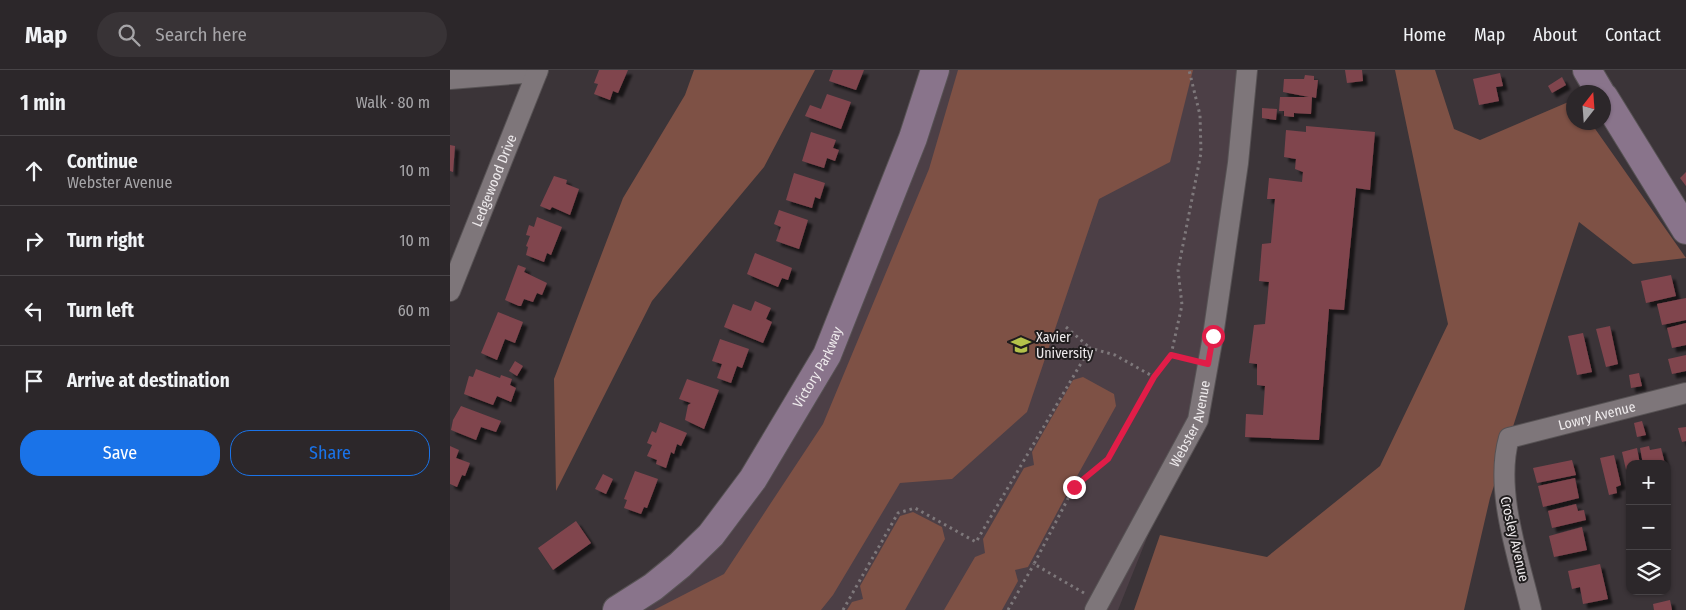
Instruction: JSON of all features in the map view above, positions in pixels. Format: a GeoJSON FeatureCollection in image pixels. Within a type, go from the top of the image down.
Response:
{"type":"FeatureCollection","features":[{"type":"Feature","properties":{"kind":"street","name":"Victory Parkway"},"geometry":{"type":"LineString","coordinates":[[617,610],[653,587],[680,565],[711,535],[753,479],[827,355],[913,138],[935,70]]}},
{"type":"Feature","properties":{"kind":"street","name":"Webster Avenue"},"geometry":{"type":"LineString","coordinates":[[1097,606],[1198,420],[1238,163],[1247,70]]}},
{"type":"Feature","properties":{"kind":"street"},"geometry":{"type":"LineString","coordinates":[[1586,70],[1596,85]]}},
{"type":"Feature","properties":{"kind":"street"},"geometry":{"type":"LineString","coordinates":[[450,79],[538,71]]}},
{"type":"Feature","properties":{"kind":"street","name":"Ledgewood Drive"},"geometry":{"type":"LineString","coordinates":[[450,290],[538,71]]}},
{"type":"Feature","properties":{"kind":"street"},"geometry":{"type":"LineString","coordinates":[[1611,108],[1686,230]]}},
{"type":"Feature","properties":{"kind":"street","name":"Lowry Avenue"},"geometry":{"type":"LineString","coordinates":[[1509,438],[1686,393]]}},
{"type":"Feature","properties":{"kind":"street","name":"Crosley Avenue"},"geometry":{"type":"LineString","coordinates":[[1509,438],[1504,470],[1504,495],[1531,610]]}},
{"type":"Feature","properties":{"kind":"path"},"geometry":{"type":"LineString","coordinates":[[1008,610],[1074,487],[1108,459],[1154,377],[1171,355],[1182,305],[1178,270],[1201,153],[1200,115],[1189,70]]}},
{"type":"Feature","properties":{"kind":"path"},"geometry":{"type":"LineString","coordinates":[[1066,327],[1090,348],[1116,355],[1154,377]]}},
{"type":"Feature","properties":{"kind":"path"},"geometry":{"type":"LineString","coordinates":[[843,610],[898,513],[915,508],[976,542],[1090,348]]}},
{"type":"Feature","properties":{"kind":"path"},"geometry":{"type":"LineString","coordinates":[[1171,355],[1208,364]]}},
{"type":"Feature","properties":{"kind":"path"},"geometry":{"type":"LineString","coordinates":[[1034,564],[1097,606]]}},
{"type":"Feature","properties":{"kind":"shaded area"},"geometry":{"type":"Polygon","coordinates":[[[694,70],[815,70],[764,167],[652,301],[556,491],[554,379],[623,198],[685,95],[694,70]]]}},
{"type":"Feature","properties":{"kind":"shaded area","name":"Xavier University"},"geometry":{"type":"Polygon","coordinates":[[[935,70],[1247,70],[1213,336],[1177,463],[1118,610],[617,610],[680,565],[827,355],[935,70]]]}},
{"type":"Feature","properties":{"kind":"shaded area"},"geometry":{"type":"Polygon","coordinates":[[[958,70],[1193,70],[1170,162],[1099,199],[1027,412],[952,479],[900,483],[833,595],[821,610],[654,610],[724,574],[823,424],[929,169],[958,70]]]}},
{"type":"Feature","properties":{"kind":"shaded area"},"geometry":{"type":"Polygon","coordinates":[[[1395,70],[1435,70],[1454,129],[1480,140],[1566,103],[1566,130],[1596,130],[1686,258],[1633,264],[1579,222],[1490,498],[1464,610],[1134,610],[1160,535],[1267,557],[1380,466],[1448,324],[1395,70]]]}},
{"type":"Feature","properties":{"kind":"shaded area"},"geometry":{"type":"Polygon","coordinates":[[[1083,377],[1114,394],[1116,406],[1076,478],[1064,481],[1068,492],[1028,567],[1015,570],[1018,581],[1002,610],[944,610],[975,557],[985,553],[983,539],[1024,468],[1034,465],[1032,452],[1073,380],[1083,377]]]}},
{"type":"Feature","properties":{"kind":"shaded area"},"geometry":{"type":"Polygon","coordinates":[[[913,512],[942,527],[945,539],[905,610],[847,610],[852,602],[863,599],[860,586],[900,516],[913,512]]]}},
{"type":"Feature","properties":{"kind":"building"},"geometry":{"type":"Polygon","coordinates":[[[599,70],[628,70],[618,93],[613,91],[610,100],[594,94],[598,84],[594,83],[599,70]]]}},
{"type":"Feature","properties":{"kind":"building"},"geometry":{"type":"Polygon","coordinates":[[[833,70],[864,70],[856,90],[829,81],[833,70]]]}},
{"type":"Feature","properties":{"kind":"building"},"geometry":{"type":"Polygon","coordinates":[[[1345,70],[1362,70],[1363,81],[1347,83],[1345,70]]]}},
{"type":"Feature","properties":{"kind":"building"},"geometry":{"type":"Polygon","coordinates":[[[1500,73],[1503,86],[1496,87],[1499,101],[1479,105],[1473,79],[1500,73]]]}},
{"type":"Feature","properties":{"kind":"building"},"geometry":{"type":"Polygon","coordinates":[[[1305,75],[1314,76],[1314,80],[1318,80],[1316,98],[1312,97],[1311,114],[1294,113],[1294,117],[1284,116],[1284,111],[1279,111],[1280,97],[1309,97],[1283,92],[1284,79],[1304,79],[1305,75]]]}},
{"type":"Feature","properties":{"kind":"building"},"geometry":{"type":"Polygon","coordinates":[[[1562,77],[1566,85],[1552,93],[1548,86],[1562,77]]]}},
{"type":"Feature","properties":{"kind":"building"},"geometry":{"type":"Polygon","coordinates":[[[827,94],[851,102],[841,129],[805,116],[810,105],[821,109],[827,94]]]}},
{"type":"Feature","properties":{"kind":"building"},"geometry":{"type":"Polygon","coordinates":[[[1262,108],[1277,109],[1276,120],[1262,118],[1262,108]]]}},
{"type":"Feature","properties":{"kind":"building"},"geometry":{"type":"Polygon","coordinates":[[[1306,126],[1375,132],[1370,190],[1356,188],[1344,310],[1329,309],[1319,440],[1245,437],[1246,414],[1263,415],[1265,386],[1257,385],[1257,364],[1249,363],[1254,325],[1265,324],[1269,282],[1259,281],[1262,244],[1271,243],[1275,199],[1267,199],[1269,178],[1302,182],[1303,172],[1295,169],[1296,159],[1284,157],[1286,130],[1306,132],[1306,126]]]}},
{"type":"Feature","properties":{"kind":"building"},"geometry":{"type":"Polygon","coordinates":[[[811,132],[836,140],[833,148],[839,150],[835,161],[827,158],[824,168],[802,161],[811,132]]]}},
{"type":"Feature","properties":{"kind":"building"},"geometry":{"type":"Polygon","coordinates":[[[450,145],[455,146],[453,172],[450,171],[450,145]]]}},
{"type":"Feature","properties":{"kind":"building"},"geometry":{"type":"Polygon","coordinates":[[[1686,172],[1686,186],[1680,178],[1686,172]]]}},
{"type":"Feature","properties":{"kind":"building"},"geometry":{"type":"Polygon","coordinates":[[[794,173],[825,183],[820,199],[815,197],[812,208],[786,200],[794,173]]]}},
{"type":"Feature","properties":{"kind":"building"},"geometry":{"type":"Polygon","coordinates":[[[554,176],[567,180],[566,184],[579,189],[570,215],[552,207],[550,210],[540,206],[554,176]]]}},
{"type":"Feature","properties":{"kind":"building"},"geometry":{"type":"Polygon","coordinates":[[[779,210],[808,220],[799,249],[776,241],[781,227],[774,224],[779,210]]]}},
{"type":"Feature","properties":{"kind":"building"},"geometry":{"type":"Polygon","coordinates":[[[537,217],[562,227],[551,255],[547,253],[544,262],[526,255],[528,247],[526,246],[530,236],[526,235],[529,225],[534,227],[537,217]]]}},
{"type":"Feature","properties":{"kind":"building"},"geometry":{"type":"Polygon","coordinates":[[[755,253],[792,268],[788,280],[782,278],[778,287],[747,274],[755,253]]]}},
{"type":"Feature","properties":{"kind":"building"},"geometry":{"type":"Polygon","coordinates":[[[518,265],[526,268],[524,272],[547,283],[542,295],[537,293],[533,302],[524,299],[521,306],[505,300],[518,265]]]}},
{"type":"Feature","properties":{"kind":"building"},"geometry":{"type":"Polygon","coordinates":[[[1671,275],[1676,296],[1646,303],[1641,281],[1671,275]]]}},
{"type":"Feature","properties":{"kind":"building"},"geometry":{"type":"Polygon","coordinates":[[[1686,298],[1686,320],[1662,325],[1657,304],[1686,298]]]}},
{"type":"Feature","properties":{"kind":"building"},"geometry":{"type":"Polygon","coordinates":[[[755,301],[771,308],[766,319],[772,322],[763,343],[724,327],[733,304],[751,311],[755,301]]]}},
{"type":"Feature","properties":{"kind":"building"},"geometry":{"type":"Polygon","coordinates":[[[498,312],[523,322],[515,343],[505,339],[497,360],[481,353],[498,312]]]}},
{"type":"Feature","properties":{"kind":"building"},"geometry":{"type":"Polygon","coordinates":[[[1686,323],[1686,345],[1672,348],[1667,328],[1686,323]]]}},
{"type":"Feature","properties":{"kind":"building"},"geometry":{"type":"Polygon","coordinates":[[[1610,326],[1618,364],[1606,367],[1596,329],[1610,326]]]}},
{"type":"Feature","properties":{"kind":"building"},"geometry":{"type":"Polygon","coordinates":[[[1583,333],[1592,372],[1577,375],[1568,336],[1583,333]]]}},
{"type":"Feature","properties":{"kind":"building"},"geometry":{"type":"Polygon","coordinates":[[[720,339],[749,349],[742,368],[737,366],[731,383],[717,378],[722,364],[712,361],[720,339]]]}},
{"type":"Feature","properties":{"kind":"building"},"geometry":{"type":"Polygon","coordinates":[[[1686,355],[1686,371],[1672,374],[1668,359],[1686,355]]]}},
{"type":"Feature","properties":{"kind":"building"},"geometry":{"type":"Polygon","coordinates":[[[515,361],[523,366],[517,376],[509,371],[515,361]]]}},
{"type":"Feature","properties":{"kind":"building"},"geometry":{"type":"Polygon","coordinates":[[[476,369],[500,378],[501,375],[512,379],[510,385],[516,388],[511,402],[497,396],[493,405],[464,394],[469,376],[473,377],[476,369]]]}},
{"type":"Feature","properties":{"kind":"building"},"geometry":{"type":"Polygon","coordinates":[[[1639,373],[1642,386],[1631,388],[1629,375],[1639,373]]]}},
{"type":"Feature","properties":{"kind":"building"},"geometry":{"type":"Polygon","coordinates":[[[687,379],[719,390],[704,429],[685,420],[688,405],[691,403],[679,399],[687,379]]]}},
{"type":"Feature","properties":{"kind":"building"},"geometry":{"type":"Polygon","coordinates":[[[461,406],[501,421],[496,432],[481,427],[476,440],[451,430],[453,420],[461,406]]]}},
{"type":"Feature","properties":{"kind":"building"},"geometry":{"type":"Polygon","coordinates":[[[1642,421],[1646,435],[1637,437],[1634,423],[1642,421]]]}},
{"type":"Feature","properties":{"kind":"building"},"geometry":{"type":"Polygon","coordinates":[[[660,422],[687,433],[681,446],[677,444],[674,454],[671,452],[666,468],[656,464],[657,460],[647,456],[652,445],[647,443],[652,431],[656,433],[660,422]]]}},
{"type":"Feature","properties":{"kind":"building"},"geometry":{"type":"Polygon","coordinates":[[[1686,427],[1686,441],[1682,442],[1678,428],[1686,427]]]}},
{"type":"Feature","properties":{"kind":"building"},"geometry":{"type":"Polygon","coordinates":[[[450,446],[459,450],[456,458],[470,463],[465,476],[462,475],[457,487],[450,484],[450,446]]]}},
{"type":"Feature","properties":{"kind":"building"},"geometry":{"type":"Polygon","coordinates":[[[1649,446],[1650,450],[1661,448],[1664,460],[1642,460],[1640,448],[1649,446]]]}},
{"type":"Feature","properties":{"kind":"building"},"geometry":{"type":"Polygon","coordinates":[[[1637,448],[1639,460],[1626,460],[1626,470],[1622,452],[1637,448]]]}},
{"type":"Feature","properties":{"kind":"building"},"geometry":{"type":"Polygon","coordinates":[[[1614,455],[1621,485],[1616,487],[1617,493],[1609,495],[1600,458],[1614,455]]]}},
{"type":"Feature","properties":{"kind":"building"},"geometry":{"type":"Polygon","coordinates":[[[1572,460],[1576,475],[1537,483],[1533,468],[1572,460]]]}},
{"type":"Feature","properties":{"kind":"building"},"geometry":{"type":"Polygon","coordinates":[[[635,471],[658,479],[647,508],[644,507],[641,514],[624,508],[627,500],[624,499],[635,471]]]}},
{"type":"Feature","properties":{"kind":"building"},"geometry":{"type":"Polygon","coordinates":[[[603,474],[613,479],[606,494],[595,489],[603,474]]]}},
{"type":"Feature","properties":{"kind":"building"},"geometry":{"type":"Polygon","coordinates":[[[1575,478],[1579,498],[1543,507],[1538,486],[1575,478]]]}},
{"type":"Feature","properties":{"kind":"building"},"geometry":{"type":"Polygon","coordinates":[[[1576,504],[1578,511],[1584,510],[1586,520],[1552,528],[1548,511],[1576,504]]]}},
{"type":"Feature","properties":{"kind":"building"},"geometry":{"type":"Polygon","coordinates":[[[576,521],[591,543],[553,570],[538,548],[576,521]]]}},
{"type":"Feature","properties":{"kind":"building"},"geometry":{"type":"Polygon","coordinates":[[[1582,527],[1587,550],[1554,557],[1549,536],[1582,527]]]}},
{"type":"Feature","properties":{"kind":"building"},"geometry":{"type":"Polygon","coordinates":[[[1600,564],[1608,599],[1583,604],[1580,587],[1572,589],[1568,571],[1600,564]]]}},
{"type":"Feature","properties":{"kind":"building"},"geometry":{"type":"Polygon","coordinates":[[[1670,600],[1672,610],[1654,610],[1653,604],[1670,600]]]}},
{"type":"Feature","properties":{"kind":"place","name":"Xavier University"},"geometry":{"type":"Point","coordinates":[1021,345]}},
{"type":"Feature","properties":{"kind":"route"},"geometry":{"type":"LineString","coordinates":[[1074,487],[1108,459],[1154,377],[1171,355],[1208,364],[1213,336]]}}]}
